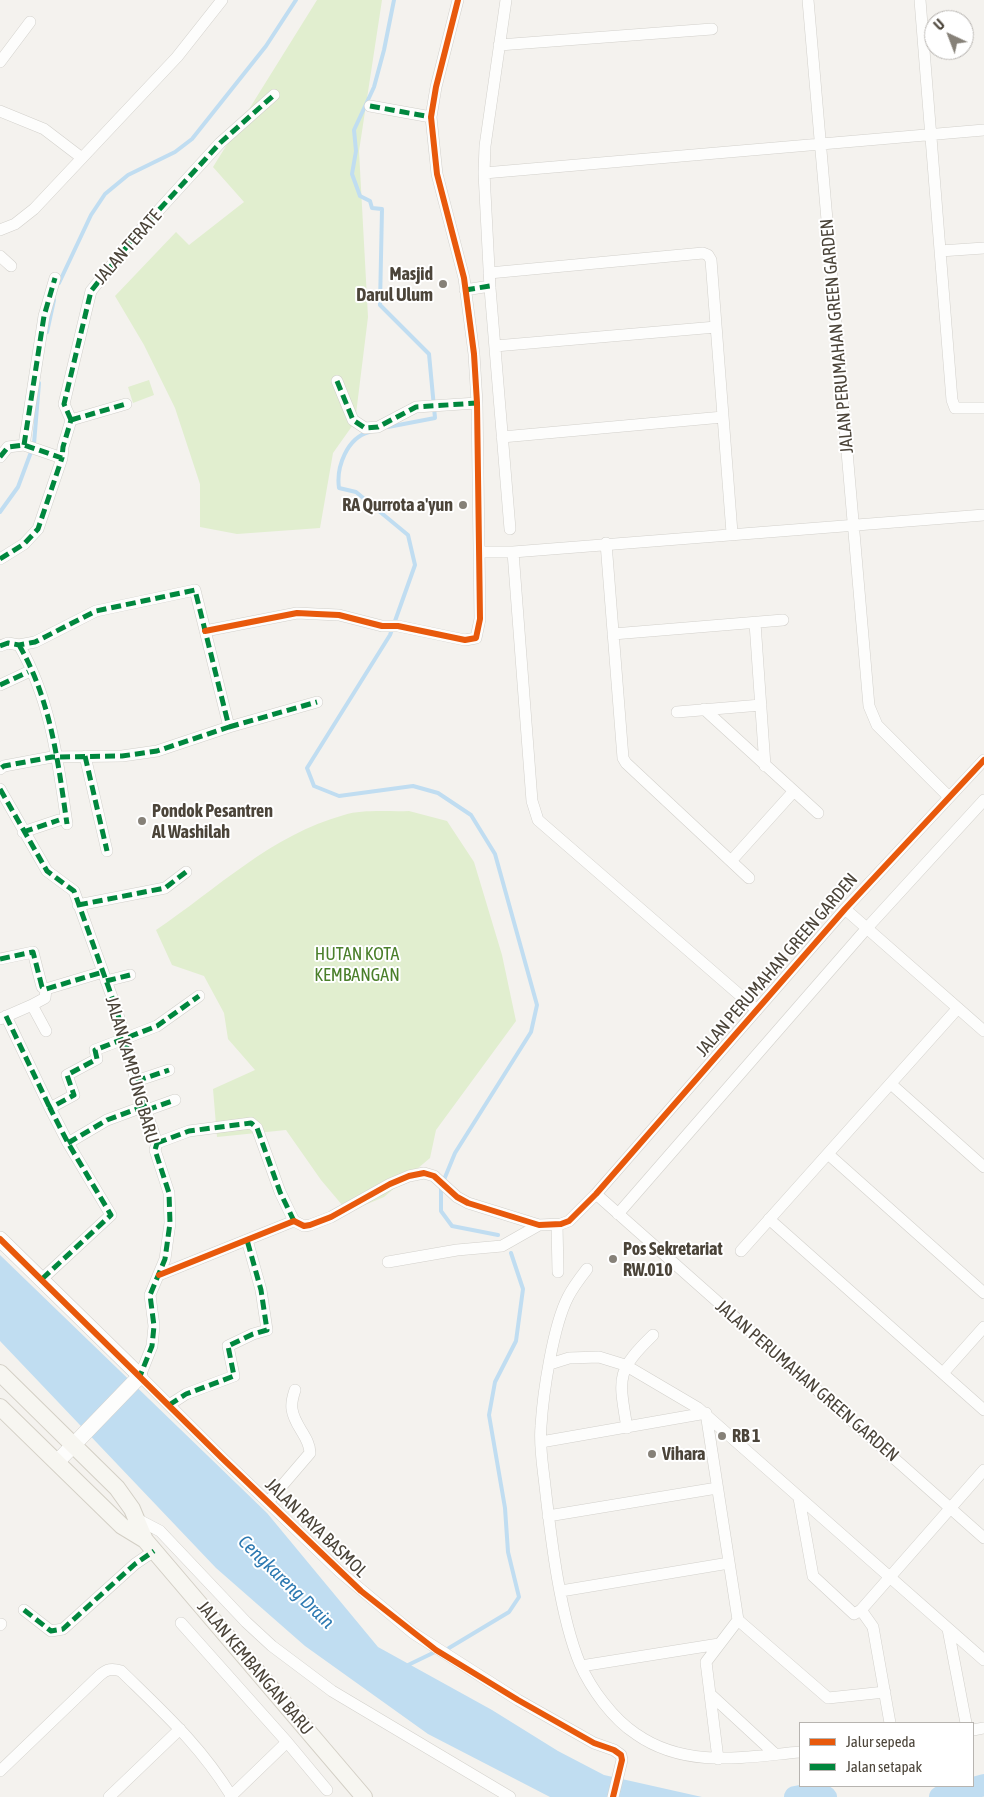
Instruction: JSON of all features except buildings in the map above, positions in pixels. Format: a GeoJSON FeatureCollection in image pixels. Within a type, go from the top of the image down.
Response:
{"type":"FeatureCollection","features":[{"type":"Feature","properties":{"kind":"main road","name":"JALAN KEMBANGAN BARU"},"geometry":{"type":"LineString","coordinates":[[0,1373],[78,1440],[117,1488],[149,1545],[364,1797]]}},
{"type":"Feature","properties":{"kind":"main road","name":"JALAN KEMBANGAN BARU"},"geometry":{"type":"LineString","coordinates":[[0,1407],[58,1461],[122,1526],[149,1545]]}},
{"type":"Feature","properties":{"kind":"street"},"geometry":{"type":"LineString","coordinates":[[0,230],[15,224],[34,209],[177,57],[222,0]]}},
{"type":"Feature","properties":{"kind":"street"},"geometry":{"type":"LineString","coordinates":[[205,631],[297,613],[339,615],[382,626],[398,626],[465,640],[476,638],[480,619],[477,403],[474,354],[466,290],[437,174],[431,117],[436,86],[458,0]]}},
{"type":"Feature","properties":{"kind":"street"},"geometry":{"type":"LineString","coordinates":[[506,0],[484,173],[489,273],[510,529]]}},
{"type":"Feature","properties":{"kind":"street","name":"JALAN PERUMAHAN GREEN GARDEN"},"geometry":{"type":"LineString","coordinates":[[808,0],[853,527],[871,712],[884,732],[948,796]]}},
{"type":"Feature","properties":{"kind":"street"},"geometry":{"type":"LineString","coordinates":[[920,0],[952,400],[956,408],[984,408]]}},
{"type":"Feature","properties":{"kind":"street"},"geometry":{"type":"LineString","coordinates":[[0,62],[30,22]]}},
{"type":"Feature","properties":{"kind":"street"},"geometry":{"type":"LineString","coordinates":[[499,45],[712,30]]}},
{"type":"Feature","properties":{"kind":"street","name":"JALAN TERATE"},"geometry":{"type":"LineString","coordinates":[[0,560],[24,544],[38,529],[62,458],[71,420],[64,404],[91,291],[137,234],[220,143],[274,95]]}},
{"type":"Feature","properties":{"kind":"street"},"geometry":{"type":"LineString","coordinates":[[370,106],[431,117]]}},
{"type":"Feature","properties":{"kind":"street"},"geometry":{"type":"LineString","coordinates":[[0,111],[44,129],[82,158]]}},
{"type":"Feature","properties":{"kind":"street"},"geometry":{"type":"LineString","coordinates":[[484,173],[984,130]]}},
{"type":"Feature","properties":{"kind":"street"},"geometry":{"type":"LineString","coordinates":[[940,251],[984,248]]}},
{"type":"Feature","properties":{"kind":"street"},"geometry":{"type":"LineString","coordinates":[[489,273],[702,253],[708,255],[711,260],[732,533]]}},
{"type":"Feature","properties":{"kind":"street"},"geometry":{"type":"LineString","coordinates":[[0,256],[11,266]]}},
{"type":"Feature","properties":{"kind":"street"},"geometry":{"type":"LineString","coordinates":[[26,446],[41,331],[55,278]]}},
{"type":"Feature","properties":{"kind":"street"},"geometry":{"type":"LineString","coordinates":[[466,290],[490,286]]}},
{"type":"Feature","properties":{"kind":"street"},"geometry":{"type":"LineString","coordinates":[[495,346],[716,327]]}},
{"type":"Feature","properties":{"kind":"street"},"geometry":{"type":"LineString","coordinates":[[337,381],[353,420],[365,428],[378,427],[405,412],[426,406],[477,403]]}},
{"type":"Feature","properties":{"kind":"street"},"geometry":{"type":"LineString","coordinates":[[71,420],[126,404]]}},
{"type":"Feature","properties":{"kind":"street"},"geometry":{"type":"LineString","coordinates":[[502,437],[723,417]]}},
{"type":"Feature","properties":{"kind":"street"},"geometry":{"type":"LineString","coordinates":[[0,458],[8,447],[26,446],[62,458]]}},
{"type":"Feature","properties":{"kind":"street"},"geometry":{"type":"LineString","coordinates":[[479,552],[513,552],[732,533],[853,527],[984,515]]}},
{"type":"Feature","properties":{"kind":"street"},"geometry":{"type":"LineString","coordinates":[[606,543],[622,752],[626,763],[750,878]]}},
{"type":"Feature","properties":{"kind":"street","name":"JALAN PERUMAHAN GREEN GARDEN"},"geometry":{"type":"LineString","coordinates":[[513,552],[532,802],[538,820],[757,1010]]}},
{"type":"Feature","properties":{"kind":"street"},"geometry":{"type":"LineString","coordinates":[[0,646],[8,643],[19,645],[35,642],[96,611],[195,590],[228,727]]}},
{"type":"Feature","properties":{"kind":"street"},"geometry":{"type":"LineString","coordinates":[[613,634],[783,620]]}},
{"type":"Feature","properties":{"kind":"street"},"geometry":{"type":"LineString","coordinates":[[755,623],[766,766]]}},
{"type":"Feature","properties":{"kind":"street"},"geometry":{"type":"LineString","coordinates":[[19,645],[34,671],[47,710],[57,757],[63,822],[23,832]]}},
{"type":"Feature","properties":{"kind":"street"},"geometry":{"type":"LineString","coordinates":[[0,684],[28,672]]}},
{"type":"Feature","properties":{"kind":"street"},"geometry":{"type":"LineString","coordinates":[[0,769],[4,766],[57,757],[122,756],[157,751],[228,727],[317,702]]}},
{"type":"Feature","properties":{"kind":"street"},"geometry":{"type":"LineString","coordinates":[[677,712],[761,705]]}},
{"type":"Feature","properties":{"kind":"street"},"geometry":{"type":"LineString","coordinates":[[704,709],[818,813]]}},
{"type":"Feature","properties":{"kind":"street"},"geometry":{"type":"LineString","coordinates":[[84,756],[107,851]]}},
{"type":"Feature","properties":{"kind":"street","name":"JALAN PERUMAHAN GREEN GARDEN"},"geometry":{"type":"LineString","coordinates":[[984,760],[948,796],[845,909],[596,1194],[984,1538]]}},
{"type":"Feature","properties":{"kind":"street","name":"JALAN KAMPUNG BARU"},"geometry":{"type":"LineString","coordinates":[[0,789],[47,871],[74,891],[125,1038],[156,1143],[155,1150],[169,1193],[170,1223],[164,1259],[150,1295],[154,1326],[152,1346],[138,1377]]}},
{"type":"Feature","properties":{"kind":"street"},"geometry":{"type":"LineString","coordinates":[[731,861],[794,791]]}},
{"type":"Feature","properties":{"kind":"street"},"geometry":{"type":"LineString","coordinates":[[618,1214],[867,928],[984,800]]}},
{"type":"Feature","properties":{"kind":"street"},"geometry":{"type":"LineString","coordinates":[[78,905],[165,888],[186,872]]}},
{"type":"Feature","properties":{"kind":"street","name":"JALAN PERUMAHAN GREEN GARDEN"},"geometry":{"type":"LineString","coordinates":[[845,909],[984,1031]]}},
{"type":"Feature","properties":{"kind":"street"},"geometry":{"type":"LineString","coordinates":[[0,959],[33,952],[42,987],[46,989]]}},
{"type":"Feature","properties":{"kind":"street"},"geometry":{"type":"LineString","coordinates":[[46,989],[104,977],[130,975]]}},
{"type":"Feature","properties":{"kind":"street"},"geometry":{"type":"LineString","coordinates":[[42,1279],[111,1215],[68,1143],[3,1017],[45,998],[46,989]]}},
{"type":"Feature","properties":{"kind":"street"},"geometry":{"type":"LineString","coordinates":[[50,1108],[74,1095],[68,1074],[97,1059],[95,1050],[157,1026],[199,996]]}},
{"type":"Feature","properties":{"kind":"street"},"geometry":{"type":"LineString","coordinates":[[32,1005],[46,1031]]}},
{"type":"Feature","properties":{"kind":"street"},"geometry":{"type":"LineString","coordinates":[[741,1251],[958,1008]]}},
{"type":"Feature","properties":{"kind":"street"},"geometry":{"type":"LineString","coordinates":[[136,1080],[169,1070]]}},
{"type":"Feature","properties":{"kind":"street"},"geometry":{"type":"LineString","coordinates":[[891,1084],[984,1167]]}},
{"type":"Feature","properties":{"kind":"street"},"geometry":{"type":"LineString","coordinates":[[68,1143],[107,1120],[175,1100]]}},
{"type":"Feature","properties":{"kind":"street"},"geometry":{"type":"LineString","coordinates":[[156,1143],[189,1131],[251,1123],[257,1128],[280,1192],[294,1221],[304,1226],[331,1217],[390,1184],[409,1176],[424,1173],[434,1176],[468,1203],[539,1225],[557,1225],[569,1221],[596,1194]]}},
{"type":"Feature","properties":{"kind":"street"},"geometry":{"type":"LineString","coordinates":[[828,1154],[984,1292]]}},
{"type":"Feature","properties":{"kind":"street"},"geometry":{"type":"LineString","coordinates":[[770,1219],[984,1410]]}},
{"type":"Feature","properties":{"kind":"street"},"geometry":{"type":"LineString","coordinates":[[159,1275],[294,1221]]}},
{"type":"Feature","properties":{"kind":"street"},"geometry":{"type":"LineString","coordinates":[[388,1262],[457,1250],[502,1246],[539,1225]]}},
{"type":"Feature","properties":{"kind":"street"},"geometry":{"type":"LineString","coordinates":[[557,1225],[558,1272]]}},
{"type":"Feature","properties":{"kind":"street","name":"JALAN RAYA BASMOL"},"geometry":{"type":"LineString","coordinates":[[0,1239],[138,1377],[361,1591],[438,1651],[594,1743],[614,1750],[622,1757],[613,1797]]}},
{"type":"Feature","properties":{"kind":"street"},"geometry":{"type":"LineString","coordinates":[[169,1405],[186,1394],[234,1376],[228,1346],[253,1334],[267,1330],[261,1290],[246,1240]]}},
{"type":"Feature","properties":{"kind":"street"},"geometry":{"type":"LineString","coordinates":[[586,1269],[567,1298],[550,1364],[540,1442],[548,1516],[561,1591],[572,1644],[581,1666],[605,1703],[635,1734],[670,1752],[689,1757],[718,1759],[799,1752]]}},
{"type":"Feature","properties":{"kind":"street"},"geometry":{"type":"LineString","coordinates":[[942,1373],[984,1327]]}},
{"type":"Feature","properties":{"kind":"street"},"geometry":{"type":"LineString","coordinates":[[627,1428],[621,1392],[625,1365],[632,1355],[653,1335]]}},
{"type":"Feature","properties":{"kind":"street"},"geometry":{"type":"LineString","coordinates":[[550,1364],[584,1356],[599,1357],[625,1365],[706,1413],[889,1578],[984,1660]]}},
{"type":"Feature","properties":{"kind":"street"},"geometry":{"type":"LineString","coordinates":[[58,1461],[138,1377]]}},
{"type":"Feature","properties":{"kind":"street"},"geometry":{"type":"LineString","coordinates":[[268,1502],[310,1453],[310,1447],[298,1428],[292,1410],[295,1390]]}},
{"type":"Feature","properties":{"kind":"street"},"geometry":{"type":"LineString","coordinates":[[540,1442],[706,1413]]}},
{"type":"Feature","properties":{"kind":"street"},"geometry":{"type":"LineString","coordinates":[[706,1413],[738,1620],[828,1698],[884,1692]]}},
{"type":"Feature","properties":{"kind":"street"},"geometry":{"type":"LineString","coordinates":[[799,1498],[813,1576],[851,1612],[858,1613],[984,1470]]}},
{"type":"Feature","properties":{"kind":"street"},"geometry":{"type":"LineString","coordinates":[[548,1516],[717,1488]]}},
{"type":"Feature","properties":{"kind":"street"},"geometry":{"type":"LineString","coordinates":[[136,1519],[160,1531],[272,1646],[332,1691],[510,1797]]}},
{"type":"Feature","properties":{"kind":"street"},"geometry":{"type":"LineString","coordinates":[[24,1610],[51,1631],[63,1628],[135,1564],[149,1545]]}},
{"type":"Feature","properties":{"kind":"street"},"geometry":{"type":"LineString","coordinates":[[561,1591],[729,1563]]}},
{"type":"Feature","properties":{"kind":"street"},"geometry":{"type":"LineString","coordinates":[[861,1610],[873,1627],[890,1722]]}},
{"type":"Feature","properties":{"kind":"street"},"geometry":{"type":"LineString","coordinates":[[718,1759],[706,1662],[738,1620]]}},
{"type":"Feature","properties":{"kind":"street"},"geometry":{"type":"LineString","coordinates":[[181,1623],[327,1790]]}},
{"type":"Feature","properties":{"kind":"street"},"geometry":{"type":"LineString","coordinates":[[948,1629],[966,1722]]}},
{"type":"Feature","properties":{"kind":"street"},"geometry":{"type":"LineString","coordinates":[[581,1666],[719,1644]]}},
{"type":"Feature","properties":{"kind":"street"},"geometry":{"type":"LineString","coordinates":[[0,1772],[106,1670],[113,1669],[121,1671],[180,1728],[207,1758],[231,1797],[286,1742]]}},
{"type":"Feature","properties":{"kind":"street"},"geometry":{"type":"LineString","coordinates":[[710,1694],[775,1754]]}},
{"type":"Feature","properties":{"kind":"street"},"geometry":{"type":"LineString","coordinates":[[109,1797],[180,1728]]}},
{"type":"Feature","properties":{"kind":"green space"},"geometry":{"type":"Polygon","coordinates":[[[317,0],[382,0],[359,151],[368,317],[355,422],[333,453],[320,528],[237,534],[200,527],[200,484],[175,408],[144,345],[115,296],[176,232],[189,245],[244,202],[213,167],[317,0]]]}},
{"type":"Feature","properties":{"kind":"green space"},"geometry":{"type":"Polygon","coordinates":[[[149,380],[154,395],[133,403],[128,387],[149,380]]]}},
{"type":"Feature","properties":{"kind":"green space","name":"HUTAN KOTA KEMBANGAN"},"geometry":{"type":"Polygon","coordinates":[[[409,811],[447,821],[474,862],[502,955],[516,1021],[436,1130],[430,1158],[384,1197],[348,1212],[321,1180],[286,1130],[217,1137],[213,1089],[255,1070],[228,1039],[224,1013],[204,976],[172,965],[156,930],[269,849],[317,824],[352,813],[409,811]]]}},
{"type":"Feature","properties":{"kind":"water","name":"Cengkareng Drain"},"geometry":{"type":"Polygon","coordinates":[[[0,1255],[267,1513],[378,1647],[492,1710],[558,1751],[604,1775],[702,1797],[550,1797],[428,1734],[305,1646],[216,1568],[0,1341],[0,1255]]]}},
{"type":"Feature","properties":{"kind":"waterway"},"geometry":{"type":"LineString","coordinates":[[59,283],[91,215],[105,194],[128,175],[175,152],[192,139],[266,46],[296,0]]}},
{"type":"Feature","properties":{"kind":"waterway"},"geometry":{"type":"LineString","coordinates":[[388,427],[435,418],[429,354],[380,305],[382,209],[372,208],[370,201],[360,196],[352,174],[356,151],[354,130],[374,87],[394,0]]}},
{"type":"Feature","properties":{"kind":"waterway"},"geometry":{"type":"LineString","coordinates":[[47,332],[54,300]]}},
{"type":"Feature","properties":{"kind":"waterway"},"geometry":{"type":"LineString","coordinates":[[0,512],[18,487],[34,444],[39,383]]}},
{"type":"Feature","properties":{"kind":"waterway"},"geometry":{"type":"LineString","coordinates":[[369,432],[355,440],[345,454],[339,471],[339,488],[356,492],[408,535],[415,565],[390,635],[307,768],[314,786],[339,796],[413,786],[438,793],[471,815],[495,854],[537,1005],[531,1032],[455,1153],[441,1187],[441,1211],[452,1226],[498,1235]]}},
{"type":"Feature","properties":{"kind":"waterway"},"geometry":{"type":"LineString","coordinates":[[446,1653],[449,1648],[509,1612],[519,1597],[508,1552],[505,1508],[489,1415],[495,1382],[516,1341],[523,1289],[511,1253]]}},
{"type":"Feature","properties":{"kind":"waterway"},"geometry":{"type":"LineString","coordinates":[[406,1666],[437,1651]]}},
{"type":"Feature","properties":{"kind":"waterway"},"geometry":{"type":"LineString","coordinates":[[940,1797],[984,1785]]}},
{"type":"Feature","properties":{"kind":"waterway"},"geometry":{"type":"LineString","coordinates":[[795,1797],[817,1793],[826,1797]]}},
{"type":"Feature","properties":{"kind":"marked path"},"geometry":{"type":"LineString","coordinates":[[71,420],[64,404],[91,291],[137,234],[220,143],[274,95]]}},
{"type":"Feature","properties":{"kind":"marked path"},"geometry":{"type":"LineString","coordinates":[[370,106],[431,117]]}},
{"type":"Feature","properties":{"kind":"marked path"},"geometry":{"type":"LineString","coordinates":[[24,445],[44,316],[55,278]]}},
{"type":"Feature","properties":{"kind":"marked path"},"geometry":{"type":"LineString","coordinates":[[465,290],[490,286]]}},
{"type":"Feature","properties":{"kind":"marked path"},"geometry":{"type":"LineString","coordinates":[[337,381],[353,420],[365,428],[378,427],[416,407],[477,403]]}},
{"type":"Feature","properties":{"kind":"marked path"},"geometry":{"type":"LineString","coordinates":[[71,420],[126,404]]}},
{"type":"Feature","properties":{"kind":"marked path"},"geometry":{"type":"LineString","coordinates":[[0,457],[8,447],[24,445],[62,458],[63,447],[71,420]]}},
{"type":"Feature","properties":{"kind":"marked path"},"geometry":{"type":"LineString","coordinates":[[0,559],[24,544],[38,529],[62,458]]}},
{"type":"Feature","properties":{"kind":"marked path"},"geometry":{"type":"LineString","coordinates":[[0,646],[8,643],[19,645],[35,642],[96,611],[195,590],[229,727],[157,751],[122,756],[52,757],[4,766],[0,769]]}},
{"type":"Feature","properties":{"kind":"marked path"},"geometry":{"type":"LineString","coordinates":[[19,645],[39,687],[46,709],[52,732],[67,824]]}},
{"type":"Feature","properties":{"kind":"marked path"},"geometry":{"type":"LineString","coordinates":[[0,685],[28,672]]}},
{"type":"Feature","properties":{"kind":"marked path"},"geometry":{"type":"LineString","coordinates":[[229,727],[317,702]]}},
{"type":"Feature","properties":{"kind":"marked path"},"geometry":{"type":"LineString","coordinates":[[85,756],[107,851]]}},
{"type":"Feature","properties":{"kind":"marked path"},"geometry":{"type":"LineString","coordinates":[[0,789],[47,871],[74,891],[117,1011],[137,1084],[157,1143],[155,1150],[169,1193],[170,1223],[165,1259],[150,1295],[154,1326],[152,1346],[140,1376]]}},
{"type":"Feature","properties":{"kind":"marked path"},"geometry":{"type":"LineString","coordinates":[[23,832],[59,820]]}},
{"type":"Feature","properties":{"kind":"marked path"},"geometry":{"type":"LineString","coordinates":[[78,905],[165,888],[186,872]]}},
{"type":"Feature","properties":{"kind":"marked path"},"geometry":{"type":"LineString","coordinates":[[0,959],[33,952],[42,987],[46,989],[103,972]]}},
{"type":"Feature","properties":{"kind":"marked path"},"geometry":{"type":"LineString","coordinates":[[106,981],[130,975]]}},
{"type":"Feature","properties":{"kind":"marked path"},"geometry":{"type":"LineString","coordinates":[[42,1279],[111,1215],[68,1143],[50,1108],[74,1095],[67,1075],[97,1059],[95,1050],[157,1026],[199,996]]}},
{"type":"Feature","properties":{"kind":"marked path"},"geometry":{"type":"LineString","coordinates":[[6,1016],[50,1108]]}},
{"type":"Feature","properties":{"kind":"marked path"},"geometry":{"type":"LineString","coordinates":[[136,1081],[169,1070]]}},
{"type":"Feature","properties":{"kind":"marked path"},"geometry":{"type":"LineString","coordinates":[[147,1110],[175,1100]]}},
{"type":"Feature","properties":{"kind":"marked path"},"geometry":{"type":"LineString","coordinates":[[68,1143],[107,1120],[145,1106]]}},
{"type":"Feature","properties":{"kind":"marked path"},"geometry":{"type":"LineString","coordinates":[[157,1143],[189,1131],[251,1123],[257,1128],[280,1192],[294,1221]]}},
{"type":"Feature","properties":{"kind":"marked path"},"geometry":{"type":"LineString","coordinates":[[169,1405],[186,1394],[234,1376],[228,1346],[253,1334],[267,1330],[261,1290],[247,1240]]}},
{"type":"Feature","properties":{"kind":"marked path"},"geometry":{"type":"LineString","coordinates":[[24,1610],[51,1631],[63,1629],[135,1564],[154,1551]]}},
{"type":"Feature","properties":{"kind":"cycle path"},"geometry":{"type":"LineString","coordinates":[[205,631],[297,613],[339,615],[382,626],[398,626],[465,640],[476,638],[480,619],[477,403],[474,354],[464,278],[437,174],[431,117],[436,87],[458,0]]}},
{"type":"Feature","properties":{"kind":"cycle path"},"geometry":{"type":"LineString","coordinates":[[159,1275],[294,1221],[304,1226],[331,1217],[390,1184],[409,1176],[424,1173],[434,1176],[457,1197],[468,1203],[539,1225],[561,1224],[569,1221],[596,1194],[845,909],[984,760]]}},
{"type":"Feature","properties":{"kind":"cycle path"},"geometry":{"type":"LineString","coordinates":[[0,1239],[222,1458],[361,1591],[436,1650],[518,1700],[594,1743],[614,1750],[621,1755],[622,1760],[613,1797]]}},
{"type":"Feature","properties":{"kind":"place","name":"Masjid Darul Ulum"},"geometry":{"type":"Point","coordinates":[443,284]}},
{"type":"Feature","properties":{"kind":"place","name":"RA Qurrota a'yun"},"geometry":{"type":"Point","coordinates":[463,505]}},
{"type":"Feature","properties":{"kind":"place","name":"Pondok Pesantren Al Washilah"},"geometry":{"type":"Point","coordinates":[142,821]}},
{"type":"Feature","properties":{"kind":"place","name":"Pos Sekretariat RW.010"},"geometry":{"type":"Point","coordinates":[613,1259]}},
{"type":"Feature","properties":{"kind":"place","name":"RB 1"},"geometry":{"type":"Point","coordinates":[722,1436]}},
{"type":"Feature","properties":{"kind":"place","name":"Vihara"},"geometry":{"type":"Point","coordinates":[652,1454]}}]}
